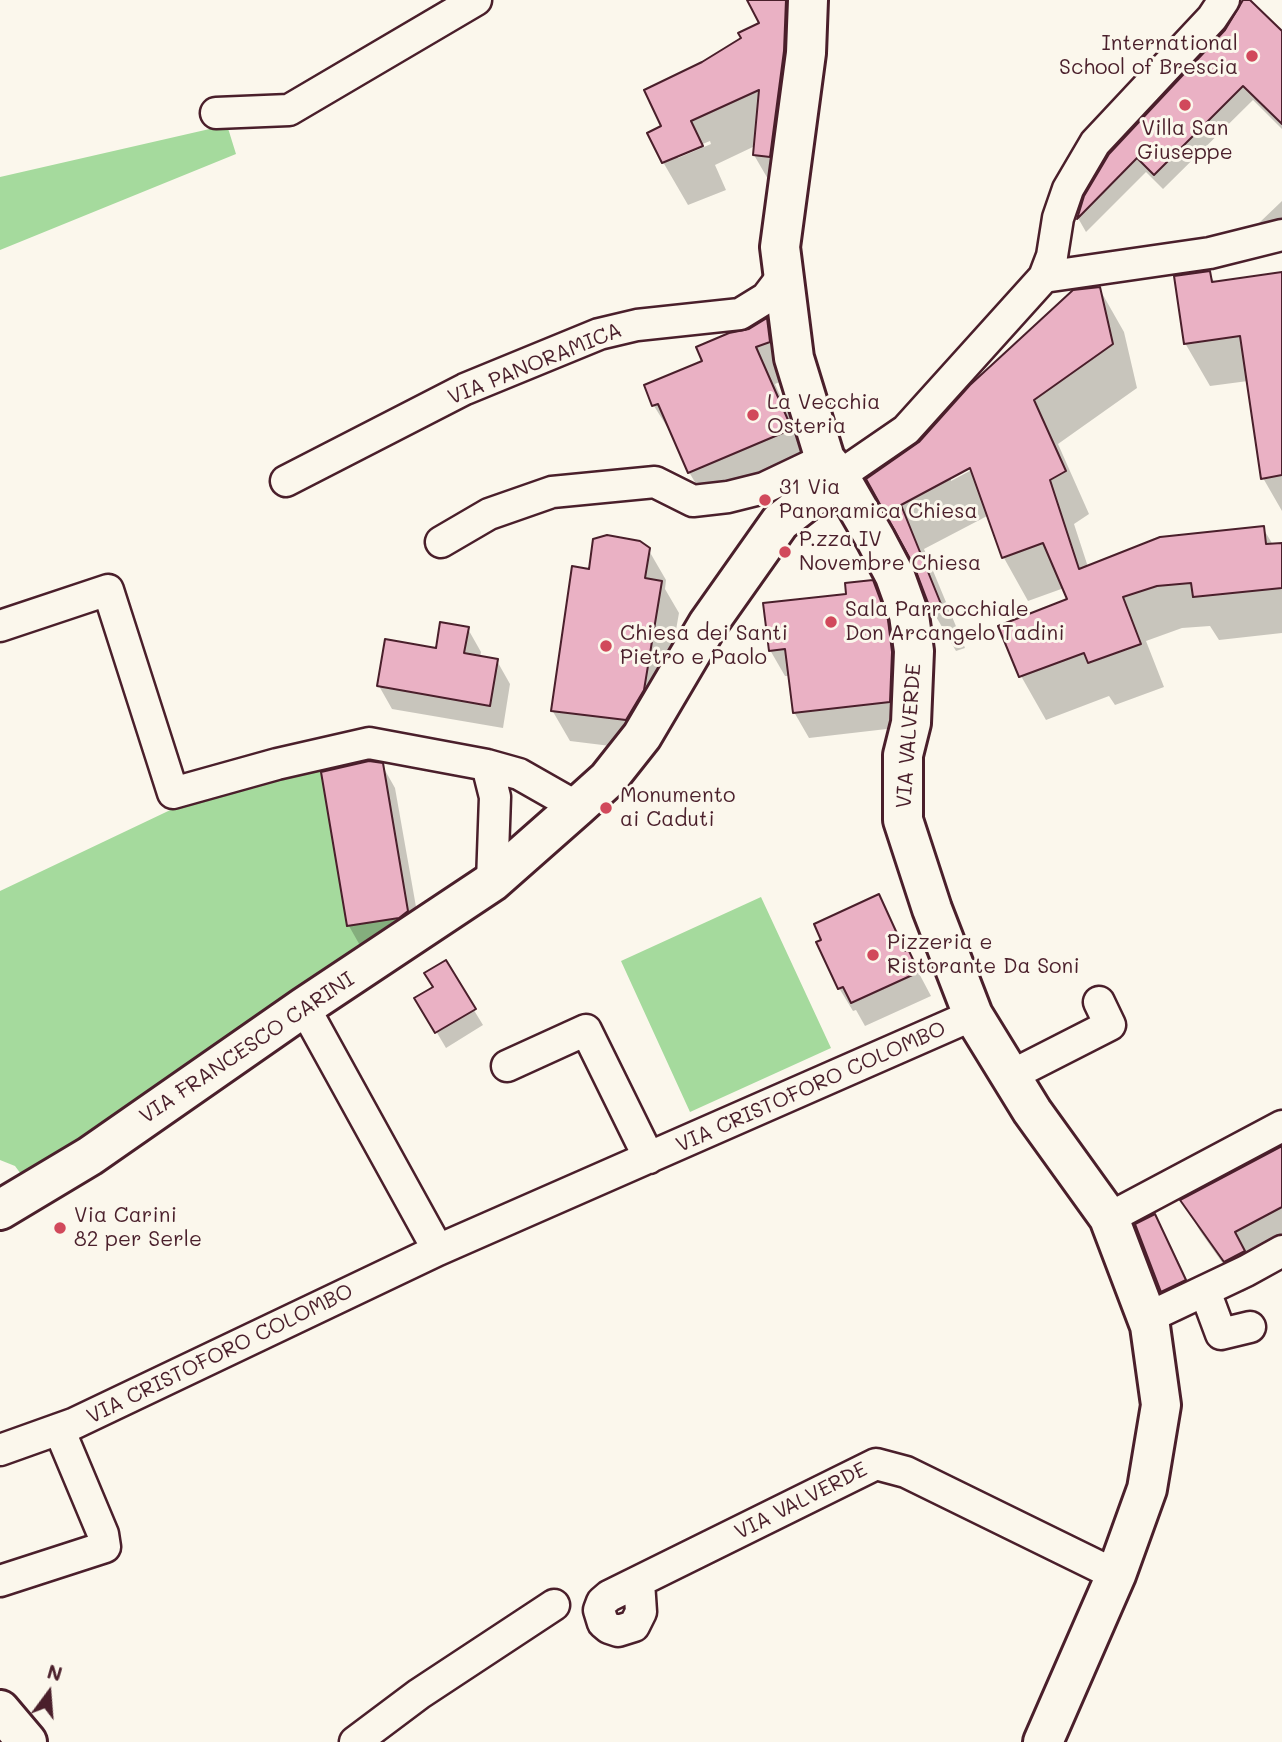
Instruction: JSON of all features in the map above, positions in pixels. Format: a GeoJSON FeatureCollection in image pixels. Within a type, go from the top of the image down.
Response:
{"type":"FeatureCollection","features":[{"type":"Feature","properties":{"kind":"street"},"geometry":{"type":"LineString","coordinates":[[215,113],[289,110],[476,0]]}},
{"type":"Feature","properties":{"kind":"street"},"geometry":{"type":"LineString","coordinates":[[808,0],[806,53],[780,247],[794,358],[828,458]]}},
{"type":"Feature","properties":{"kind":"street"},"geometry":{"type":"LineString","coordinates":[[441,542],[489,514],[552,492],[655,482],[693,500],[728,497],[764,488],[828,458],[906,430],[1044,277],[1052,256],[1058,218],[1068,190],[1095,143],[1212,18],[1224,0]]}},
{"type":"Feature","properties":{"kind":"street"},"geometry":{"type":"LineString","coordinates":[[1044,277],[1210,253],[1282,235]]}},
{"type":"Feature","properties":{"kind":"street","name":"VIA PANORAMICA"},"geometry":{"type":"LineString","coordinates":[[286,481],[465,389],[599,334],[638,325],[740,314],[766,298],[785,273]]}},
{"type":"Feature","properties":{"kind":"street","name":"VIA FRANCESCO CARINI"},"geometry":{"type":"LineString","coordinates":[[0,1210],[90,1156],[304,1007],[492,882],[608,779],[642,736],[708,624],[828,458]]}},
{"type":"Feature","properties":{"kind":"street","name":"VIA VALVERDE"},"geometry":{"type":"LineString","coordinates":[[828,458],[895,576],[909,615],[914,651],[911,723],[903,755],[903,820],[932,909],[973,1015],[1032,1111],[1109,1218],[1150,1326],[1161,1405],[1147,1489],[1116,1575],[1043,1742]]}},
{"type":"Feature","properties":{"kind":"street"},"geometry":{"type":"LineString","coordinates":[[0,626],[108,590],[173,793],[278,764],[369,743],[487,765],[519,774],[577,807]]}},
{"type":"Feature","properties":{"kind":"street"},"geometry":{"type":"LineString","coordinates":[[487,765],[495,797],[492,882]]}},
{"type":"Feature","properties":{"kind":"street"},"geometry":{"type":"LineString","coordinates":[[1010,1076],[1110,1025],[1099,1002]]}},
{"type":"Feature","properties":{"kind":"street"},"geometry":{"type":"LineString","coordinates":[[304,1007],[438,1250]]}},
{"type":"Feature","properties":{"kind":"street","name":"VIA CRISTOFORO COLOMBO"},"geometry":{"type":"LineString","coordinates":[[0,1450],[59,1429],[438,1250],[973,1015]]}},
{"type":"Feature","properties":{"kind":"street","name":"VIA CRISTOFORO COLOMBO"},"geometry":{"type":"LineString","coordinates":[[507,1066],[586,1030],[649,1158]]}},
{"type":"Feature","properties":{"kind":"street"},"geometry":{"type":"LineString","coordinates":[[1109,1218],[1282,1126]]}},
{"type":"Feature","properties":{"kind":"street"},"geometry":{"type":"LineString","coordinates":[[1147,1318],[1282,1251]]}},
{"type":"Feature","properties":{"kind":"street"},"geometry":{"type":"LineString","coordinates":[[1205,1291],[1221,1334],[1251,1327]]}},
{"type":"Feature","properties":{"kind":"street"},"geometry":{"type":"LineString","coordinates":[[0,1581],[105,1546],[103,1534],[59,1429]]}},
{"type":"Feature","properties":{"kind":"street","name":"VIA VALVERDE"},"geometry":{"type":"LineString","coordinates":[[639,1582],[876,1464],[906,1472],[1116,1575]]}},
{"type":"Feature","properties":{"kind":"street"},"geometry":{"type":"LineString","coordinates":[[355,1742],[419,1693],[554,1605]]}},
{"type":"Feature","properties":{"kind":"street"},"geometry":{"type":"LineString","coordinates":[[0,1710],[27,1742]]}},
{"type":"Feature","properties":{"kind":"green space"},"geometry":{"type":"Polygon","coordinates":[[[227,125],[236,154],[0,250],[0,177],[227,125]]]}},
{"type":"Feature","properties":{"kind":"green space"},"geometry":{"type":"Polygon","coordinates":[[[382,759],[410,924],[148,1092],[152,1101],[24,1178],[15,1166],[0,1160],[0,891],[204,794],[320,769],[382,759]]]}},
{"type":"Feature","properties":{"kind":"green space"},"geometry":{"type":"Polygon","coordinates":[[[761,897],[831,1048],[690,1112],[621,961],[761,897]]]}},
{"type":"Feature","properties":{"kind":"building"},"geometry":{"type":"Polygon","coordinates":[[[747,0],[786,0],[784,51],[770,157],[753,155],[759,90],[691,121],[703,146],[662,163],[647,133],[661,126],[644,90],[702,62],[741,38],[738,33],[759,23],[747,0]]]}},
{"type":"Feature","properties":{"kind":"building","name":"Villa San Giuseppe"},"geometry":{"type":"Polygon","coordinates":[[[1243,0],[1250,0],[1282,31],[1282,124],[1243,86],[1154,175],[1137,158],[1077,219],[1084,196],[1109,154],[1225,30],[1243,0]]]}},
{"type":"Feature","properties":{"kind":"building"},"geometry":{"type":"Polygon","coordinates":[[[1210,271],[1212,282],[1282,272],[1282,475],[1261,479],[1240,336],[1184,344],[1174,276],[1210,271]]]}},
{"type":"Feature","properties":{"kind":"building"},"geometry":{"type":"Polygon","coordinates":[[[1100,287],[1113,344],[1034,400],[1066,471],[1050,480],[1079,569],[1160,537],[1264,526],[1266,544],[1282,543],[1282,588],[1193,597],[1191,583],[1157,586],[1123,597],[1141,644],[1088,663],[1084,653],[1019,677],[998,626],[1067,599],[1043,543],[1002,558],[970,468],[901,505],[941,604],[930,608],[914,566],[866,479],[919,442],[970,385],[1073,290],[1100,287]]]}},
{"type":"Feature","properties":{"kind":"building"},"geometry":{"type":"Polygon","coordinates":[[[767,318],[770,342],[756,347],[792,429],[688,473],[658,404],[652,406],[644,385],[702,361],[696,347],[729,333],[749,329],[767,318]]]}},
{"type":"Feature","properties":{"kind":"building","name":"Chiesa dei Santi Pietro e Paolo"},"geometry":{"type":"Polygon","coordinates":[[[607,535],[640,541],[650,548],[645,578],[662,581],[644,690],[626,720],[551,711],[572,566],[589,569],[593,539],[607,535]]]}},
{"type":"Feature","properties":{"kind":"building"},"geometry":{"type":"Polygon","coordinates":[[[873,580],[888,620],[892,652],[890,702],[793,713],[785,649],[769,651],[763,603],[846,594],[845,583],[873,580]]]}},
{"type":"Feature","properties":{"kind":"building"},"geometry":{"type":"Polygon","coordinates":[[[440,622],[469,627],[464,653],[498,659],[490,706],[377,686],[385,639],[436,648],[440,622]]]}},
{"type":"Feature","properties":{"kind":"building"},"geometry":{"type":"Polygon","coordinates":[[[369,761],[383,763],[408,911],[399,918],[347,926],[321,772],[369,761]]]}},
{"type":"Feature","properties":{"kind":"building"},"geometry":{"type":"Polygon","coordinates":[[[879,894],[905,951],[908,949],[919,972],[851,1003],[843,987],[838,989],[816,942],[821,940],[814,924],[879,894]]]}},
{"type":"Feature","properties":{"kind":"building"},"geometry":{"type":"Polygon","coordinates":[[[446,960],[476,1009],[435,1033],[414,998],[433,987],[424,973],[446,960]]]}},
{"type":"Feature","properties":{"kind":"building"},"geometry":{"type":"Polygon","coordinates":[[[1282,1146],[1282,1207],[1235,1232],[1245,1251],[1224,1262],[1180,1200],[1282,1146]]]}},
{"type":"Feature","properties":{"kind":"building"},"geometry":{"type":"Polygon","coordinates":[[[1155,1214],[1186,1280],[1161,1292],[1135,1224],[1155,1214]]]}},
{"type":"Feature","properties":{"kind":"place","name":"International School of Brescia"},"geometry":{"type":"Point","coordinates":[1252,56]}},
{"type":"Feature","properties":{"kind":"place","name":"Villa San Giuseppe"},"geometry":{"type":"Point","coordinates":[1185,105]}},
{"type":"Feature","properties":{"kind":"place","name":"La Vecchia Osteria"},"geometry":{"type":"Point","coordinates":[753,415]}},
{"type":"Feature","properties":{"kind":"place","name":"31 Via Panoramica Chiesa"},"geometry":{"type":"Point","coordinates":[765,500]}},
{"type":"Feature","properties":{"kind":"place","name":"P.zza IV Novembre Chiesa"},"geometry":{"type":"Point","coordinates":[785,552]}},
{"type":"Feature","properties":{"kind":"place","name":"Sala Parrocchiale Don Arcangelo Tadini"},"geometry":{"type":"Point","coordinates":[831,622]}},
{"type":"Feature","properties":{"kind":"place","name":"Chiesa dei Santi Pietro e Paolo"},"geometry":{"type":"Point","coordinates":[606,646]}},
{"type":"Feature","properties":{"kind":"place","name":"Monumento ai Caduti"},"geometry":{"type":"Point","coordinates":[606,808]}},
{"type":"Feature","properties":{"kind":"place","name":"Pizzeria e Ristorante Da Soni"},"geometry":{"type":"Point","coordinates":[873,955]}},
{"type":"Feature","properties":{"kind":"place","name":"Via Carini 82 per Serle"},"geometry":{"type":"Point","coordinates":[60,1228]}}]}
